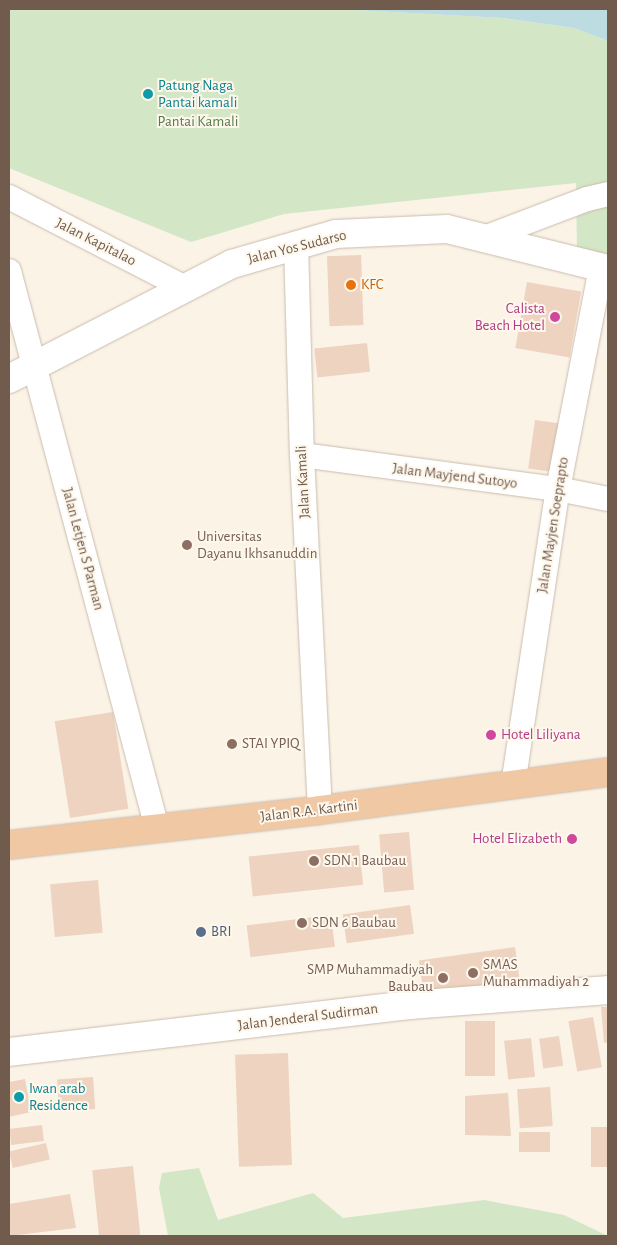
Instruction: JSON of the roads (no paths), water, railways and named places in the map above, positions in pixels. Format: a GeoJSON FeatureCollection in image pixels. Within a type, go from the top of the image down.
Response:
{"type":"FeatureCollection","features":[{"type":"Feature","properties":{"kind":"highway","name":"Jalan R.A. Kartini"},"geometry":{"type":"LineString","coordinates":[[9,845],[320,810],[608,772]]}},
{"type":"Feature","properties":{"kind":"street"},"geometry":{"type":"LineString","coordinates":[[487,237],[587,199],[608,194]]}},
{"type":"Feature","properties":{"kind":"street","name":"Jalan Kapitalao"},"geometry":{"type":"LineString","coordinates":[[9,197],[183,287]]}},
{"type":"Feature","properties":{"kind":"street","name":"Jalan Yos Sudarso"},"geometry":{"type":"LineString","coordinates":[[9,379],[34,364],[183,287],[232,264],[336,234],[447,229],[487,237],[604,268]]}},
{"type":"Feature","properties":{"kind":"street","name":"Jalan Kamali"},"geometry":{"type":"LineString","coordinates":[[296,244],[302,455],[320,810]]}},
{"type":"Feature","properties":{"kind":"street","name":"Jalan Mayjen Soeprapto"},"geometry":{"type":"LineString","coordinates":[[513,785],[558,489],[604,268]]}},
{"type":"Feature","properties":{"kind":"street","name":"Jalan Letjen S Parman"},"geometry":{"type":"LineString","coordinates":[[9,271],[157,828]]}},
{"type":"Feature","properties":{"kind":"street","name":"Jalan Mayjend Sutoyo"},"geometry":{"type":"LineString","coordinates":[[302,455],[558,489],[608,499]]}},
{"type":"Feature","properties":{"kind":"street","name":"Jalan Jenderal Sudirman"},"geometry":{"type":"LineString","coordinates":[[9,1052],[410,1006],[608,990]]}},
{"type":"Feature","properties":{"kind":"water"},"geometry":{"type":"Polygon","coordinates":[[[336,9],[608,9],[608,41],[574,28],[503,18],[336,9]]]}},
{"type":"Feature","properties":{"kind":"place","name":"Patung Naga Pantai kamali"},"geometry":{"type":"Point","coordinates":[148,94]}},
{"type":"Feature","properties":{"kind":"place","name":"KFC"},"geometry":{"type":"Point","coordinates":[351,285]}},
{"type":"Feature","properties":{"kind":"place","name":"Calista Beach Hotel"},"geometry":{"type":"Point","coordinates":[555,317]}},
{"type":"Feature","properties":{"kind":"place","name":"Universitas Dayanu Ikhsanuddin"},"geometry":{"type":"Point","coordinates":[187,545]}},
{"type":"Feature","properties":{"kind":"place","name":"Hotel Liliyana"},"geometry":{"type":"Point","coordinates":[491,735]}},
{"type":"Feature","properties":{"kind":"place","name":"STAI YPIQ"},"geometry":{"type":"Point","coordinates":[232,744]}},
{"type":"Feature","properties":{"kind":"place","name":"Hotel Elizabeth"},"geometry":{"type":"Point","coordinates":[572,839]}},
{"type":"Feature","properties":{"kind":"place","name":"SDN 1 Baubau"},"geometry":{"type":"Point","coordinates":[314,861]}},
{"type":"Feature","properties":{"kind":"place","name":"SDN 6 Baubau"},"geometry":{"type":"Point","coordinates":[302,923]}},
{"type":"Feature","properties":{"kind":"place","name":"BRI"},"geometry":{"type":"Point","coordinates":[201,932]}},
{"type":"Feature","properties":{"kind":"place","name":"SMAS Muhammadiyah 2"},"geometry":{"type":"Point","coordinates":[473,973]}},
{"type":"Feature","properties":{"kind":"place","name":"SMP Muhammadiyah Baubau"},"geometry":{"type":"Point","coordinates":[443,978]}},
{"type":"Feature","properties":{"kind":"place","name":"Iwan arab Residence"},"geometry":{"type":"Point","coordinates":[19,1097]}},
{"type":"Feature","properties":{"kind":"park label","name":"Pantai Kamali"},"geometry":{"type":"Point","coordinates":[198,122]}}]}
